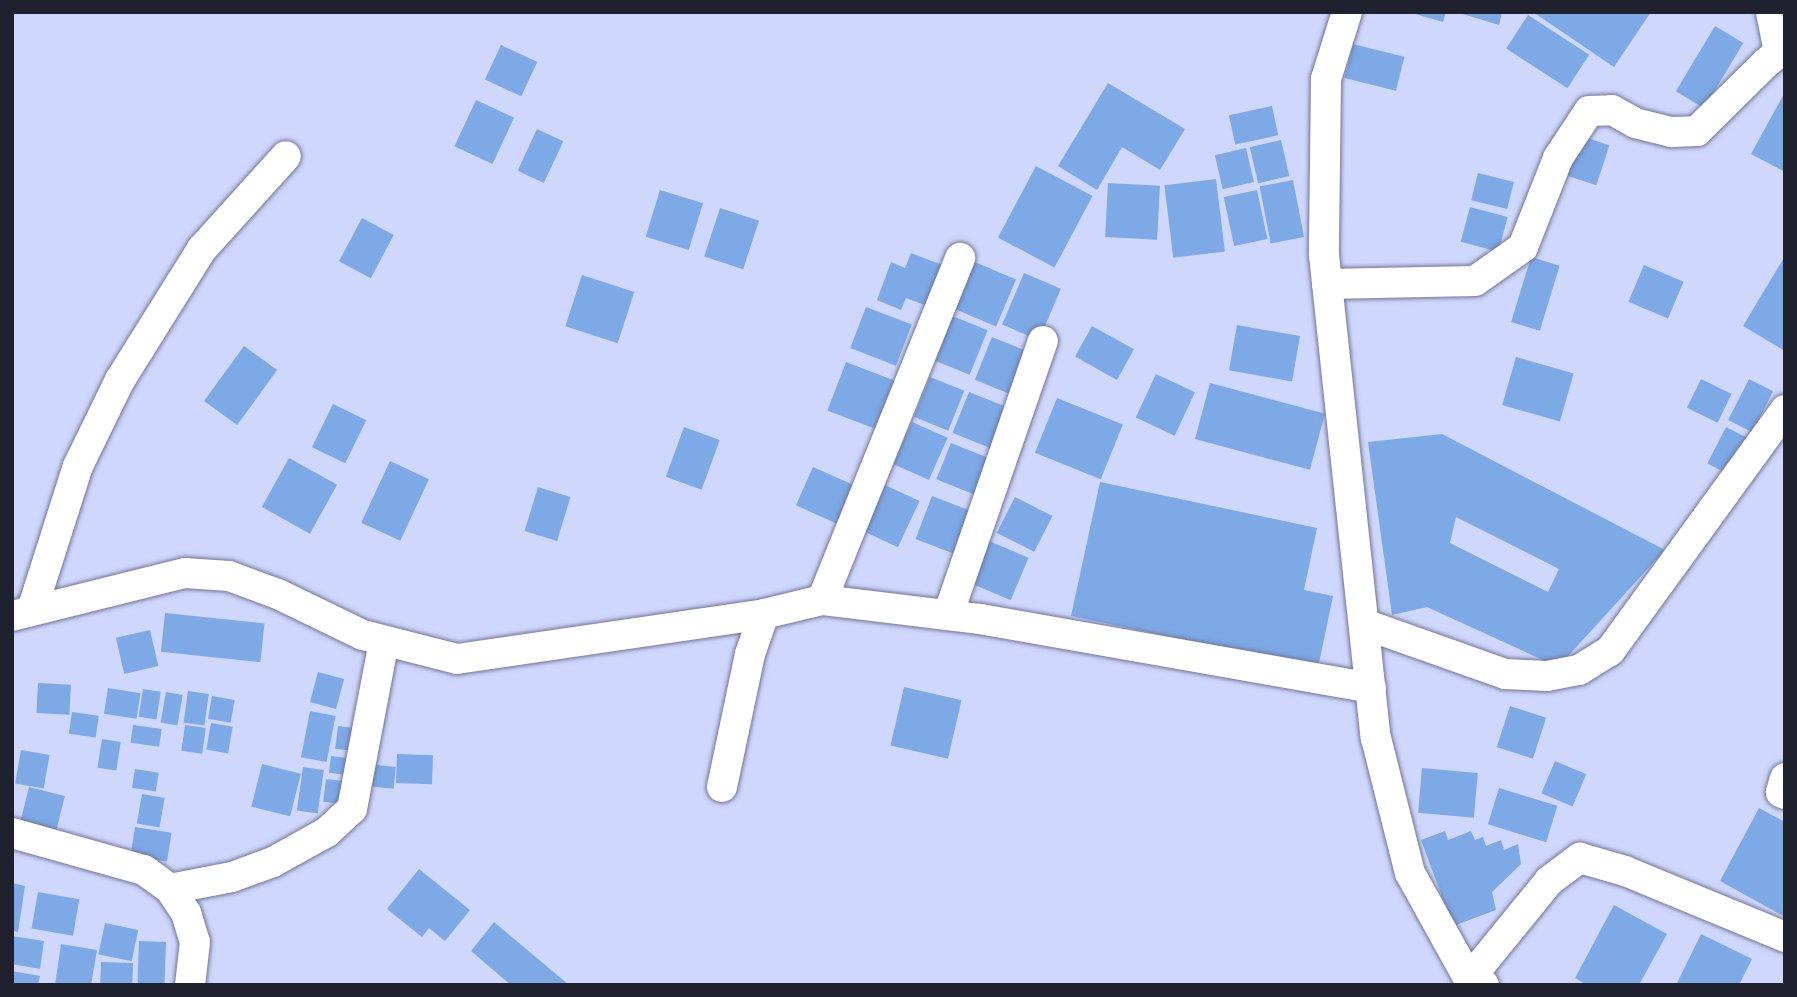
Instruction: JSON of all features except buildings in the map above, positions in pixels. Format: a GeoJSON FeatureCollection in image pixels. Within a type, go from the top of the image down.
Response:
{"type":"FeatureCollection","features":[{"type":"Feature","properties":{"kind":"street"},"geometry":{"type":"LineString","coordinates":[[1347,12],[1326,79],[1327,285],[1376,738],[1410,873],[1475,983],[1549,881],[1580,858],[1625,871],[1785,937]]}},
{"type":"Feature","properties":{"kind":"street"},"geometry":{"type":"LineString","coordinates":[[1327,285],[1475,281],[1522,247],[1558,158],[1589,111],[1612,110],[1635,123],[1672,132],[1697,131],[1782,53],[1771,12]]}},
{"type":"Feature","properties":{"kind":"street"},"geometry":{"type":"LineString","coordinates":[[22,613],[78,466],[120,380],[202,249],[286,156]]}},
{"type":"Feature","properties":{"kind":"street"},"geometry":{"type":"LineString","coordinates":[[822,600],[960,258]]}},
{"type":"Feature","properties":{"kind":"street"},"geometry":{"type":"LineString","coordinates":[[948,615],[1043,341]]}},
{"type":"Feature","properties":{"kind":"street"},"geometry":{"type":"LineString","coordinates":[[1364,624],[1505,674],[1547,676],[1579,670],[1610,651],[1785,411]]}},
{"type":"Feature","properties":{"kind":"street"},"geometry":{"type":"LineString","coordinates":[[22,613],[185,573],[229,576],[384,642],[457,659],[764,614],[822,600],[948,615],[1371,688]]}},
{"type":"Feature","properties":{"kind":"street"},"geometry":{"type":"LineString","coordinates":[[722,786],[750,654],[764,614]]}},
{"type":"Feature","properties":{"kind":"street"},"geometry":{"type":"LineString","coordinates":[[170,889],[232,877],[273,862],[327,832],[352,808],[384,642]]}},
{"type":"Feature","properties":{"kind":"street"},"geometry":{"type":"LineString","coordinates":[[1785,778],[1781,792],[1785,794]]}},
{"type":"Feature","properties":{"kind":"street"},"geometry":{"type":"LineString","coordinates":[[12,833],[144,870],[170,889],[186,913],[195,942],[190,985]]}}]}
